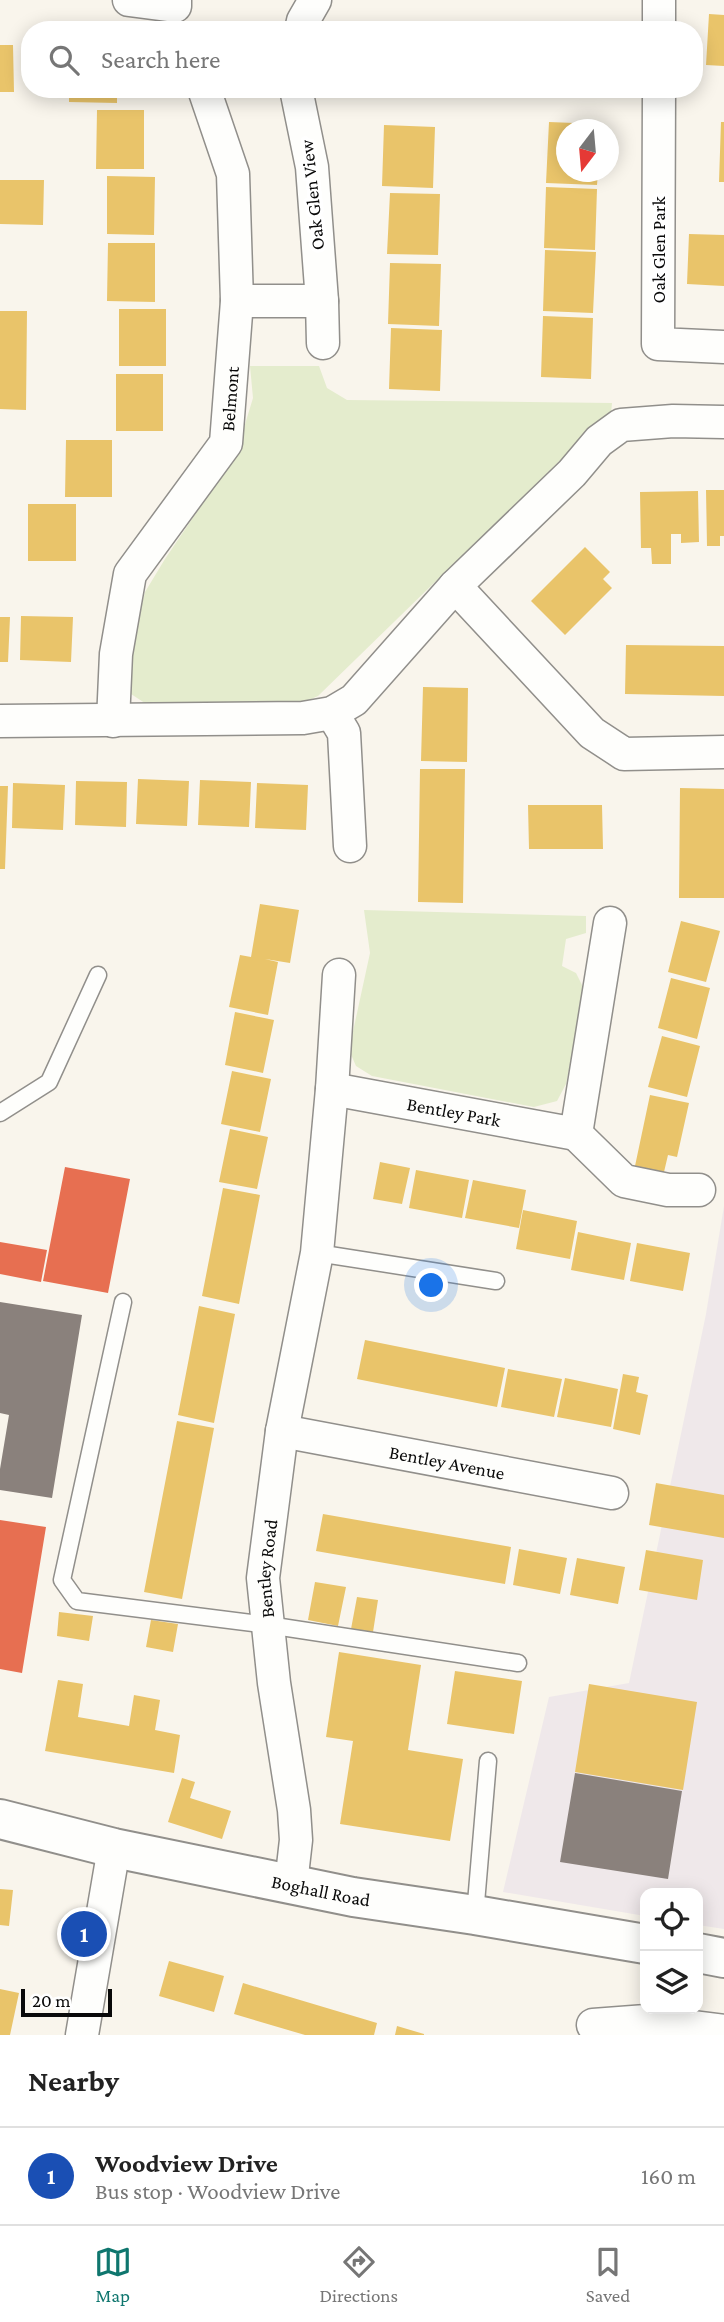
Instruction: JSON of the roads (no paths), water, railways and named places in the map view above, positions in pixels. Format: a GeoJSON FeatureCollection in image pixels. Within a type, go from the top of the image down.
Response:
{"type":"FeatureCollection","features":[{"type":"Feature","properties":{"kind":"street"},"geometry":{"type":"LineString","coordinates":[[129,0],[178,12]]}},
{"type":"Feature","properties":{"kind":"street"},"geometry":{"type":"LineString","coordinates":[[303,21],[315,0]]}},
{"type":"Feature","properties":{"kind":"street"},"geometry":{"type":"LineString","coordinates":[[659,0],[659,21]]}},
{"type":"Feature","properties":{"kind":"street","name":"Belmont"},"geometry":{"type":"LineString","coordinates":[[113,721],[116,654],[130,574],[226,443],[237,301],[233,174],[207,98]]}},
{"type":"Feature","properties":{"kind":"street","name":"Oak Glen View"},"geometry":{"type":"LineString","coordinates":[[298,98],[312,167],[323,344]]}},
{"type":"Feature","properties":{"kind":"street","name":"Oak Glen Park"},"geometry":{"type":"LineString","coordinates":[[659,98],[658,344],[724,347]]}},
{"type":"Feature","properties":{"kind":"street"},"geometry":{"type":"LineString","coordinates":[[237,301],[322,301]]}},
{"type":"Feature","properties":{"kind":"street"},"geometry":{"type":"LineString","coordinates":[[0,721],[303,718],[332,713],[354,699],[455,586],[572,473],[599,441],[621,425],[673,421],[724,422]]}},
{"type":"Feature","properties":{"kind":"street"},"geometry":{"type":"LineString","coordinates":[[455,586],[592,733],[624,754],[724,752]]}},
{"type":"Feature","properties":{"kind":"street"},"geometry":{"type":"LineString","coordinates":[[332,713],[344,733],[350,846]]}},
{"type":"Feature","properties":{"kind":"street"},"geometry":{"type":"LineString","coordinates":[[610,923],[576,1134],[624,1181],[668,1190],[699,1190]]}},
{"type":"Feature","properties":{"kind":"street"},"geometry":{"type":"LineString","coordinates":[[317,1253],[339,975]]}},
{"type":"Feature","properties":{"kind":"street","name":"Bentley Park"},"geometry":{"type":"LineString","coordinates":[[332,1089],[576,1134]]}},
{"type":"Feature","properties":{"kind":"street","name":"Bentley Road"},"geometry":{"type":"LineString","coordinates":[[291,1884],[296,1840],[294,1810],[274,1683],[263,1578],[282,1430],[317,1253]]}},
{"type":"Feature","properties":{"kind":"street","name":"Bentley Avenue"},"geometry":{"type":"LineString","coordinates":[[282,1430],[612,1493]]}},
{"type":"Feature","properties":{"kind":"street","name":"Boghall Road"},"geometry":{"type":"LineString","coordinates":[[0,1819],[114,1848],[353,1897],[640,1943]]}},
{"type":"Feature","properties":{"kind":"street"},"geometry":{"type":"LineString","coordinates":[[82,2035],[114,1848]]}},
{"type":"Feature","properties":{"kind":"street"},"geometry":{"type":"LineString","coordinates":[[703,1954],[724,1958]]}},
{"type":"Feature","properties":{"kind":"street"},"geometry":{"type":"LineString","coordinates":[[593,2025],[646,2021],[724,2031]]}},
{"type":"Feature","properties":{"kind":"lane"},"geometry":{"type":"LineString","coordinates":[[0,1112],[49,1082],[98,975]]}},
{"type":"Feature","properties":{"kind":"lane"},"geometry":{"type":"LineString","coordinates":[[317,1253],[496,1281]]}},
{"type":"Feature","properties":{"kind":"lane"},"geometry":{"type":"LineString","coordinates":[[123,1302],[62,1580],[77,1601],[268,1625],[518,1663]]}},
{"type":"Feature","properties":{"kind":"lane"},"geometry":{"type":"LineString","coordinates":[[475,1915],[488,1761]]}},
{"type":"Feature","properties":{"kind":"place","name":"Woodview Drive"},"geometry":{"type":"Point","coordinates":[84,1934]}}]}
